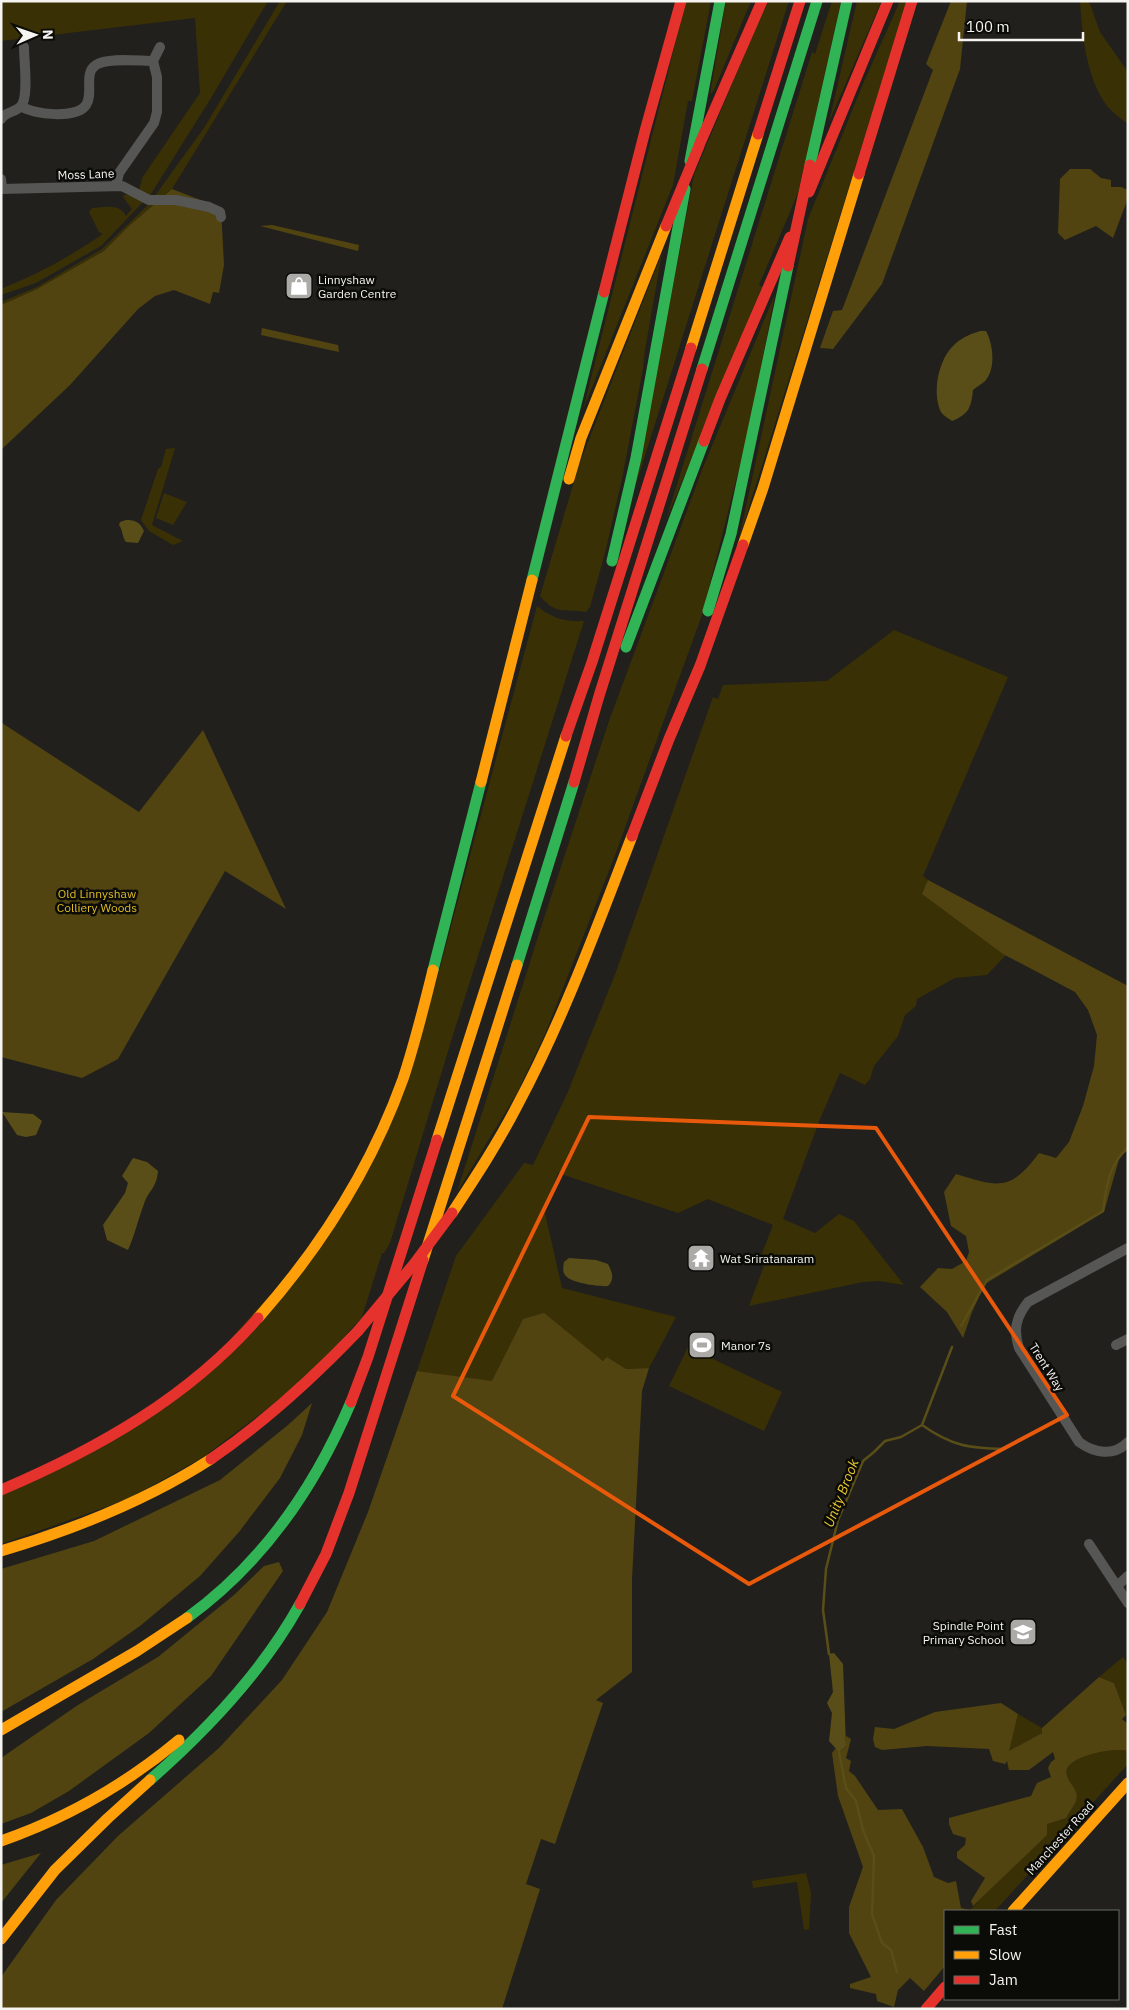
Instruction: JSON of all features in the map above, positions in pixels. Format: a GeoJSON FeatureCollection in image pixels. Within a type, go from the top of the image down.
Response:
{"type":"FeatureCollection","features":[{"type":"Feature","properties":{"kind":"main road"},"geometry":{"type":"LineString","coordinates":[[1,1490],[61,1464],[112,1437],[182,1388],[228,1349],[265,1311],[301,1267],[326,1232],[369,1157],[400,1087],[424,1006],[662,66],[681,1]]}},
{"type":"Feature","properties":{"kind":"main road"},"geometry":{"type":"LineString","coordinates":[[549,785],[583,658],[602,598],[625,508],[720,1]]}},
{"type":"Feature","properties":{"kind":"main road"},"geometry":{"type":"LineString","coordinates":[[480,785],[581,438],[699,146],[762,1]]}},
{"type":"Feature","properties":{"kind":"main road"},"geometry":{"type":"LineString","coordinates":[[1,1730],[158,1638],[215,1596],[274,1536],[324,1463],[349,1411],[368,1358],[549,785],[592,662],[800,1]]}},
{"type":"Feature","properties":{"kind":"main road"},"geometry":{"type":"LineString","coordinates":[[1,1939],[55,1870],[108,1818],[177,1757],[248,1681],[294,1615],[326,1554],[336,1529],[570,797],[602,687],[816,1]]}},
{"type":"Feature","properties":{"kind":"main road"},"geometry":{"type":"LineString","coordinates":[[669,739],[731,534],[847,1]]}},
{"type":"Feature","properties":{"kind":"main road"},"geometry":{"type":"LineString","coordinates":[[570,797],[720,399],[888,1]]}},
{"type":"Feature","properties":{"kind":"main road"},"geometry":{"type":"LineString","coordinates":[[1,1552],[98,1519],[147,1496],[209,1460],[274,1411],[306,1384],[358,1331],[414,1264],[475,1178],[518,1105],[553,1032],[595,933],[669,739],[700,666],[763,488],[912,1]]}},
{"type":"Feature","properties":{"kind":"main road"},"geometry":{"type":"LineString","coordinates":[[1,1842],[66,1815],[126,1780],[170,1748],[248,1681]]}},
{"type":"Feature","properties":{"kind":"main road"},"geometry":{"type":"LineString","coordinates":[[1,1723],[46,1704]]}},
{"type":"Feature","properties":{"kind":"main road","name":"Manchester Road"},"geometry":{"type":"LineString","coordinates":[[1014,1910],[1128,1783]]}},
{"type":"Feature","properties":{"kind":"main road"},"geometry":{"type":"LineString","coordinates":[[926,2009],[944,1988]]}},
{"type":"Feature","properties":{"kind":"street"},"geometry":{"type":"LineString","coordinates":[[116,186],[119,173],[154,123],[157,112],[157,77],[153,61],[160,47]]}},
{"type":"Feature","properties":{"kind":"street"},"geometry":{"type":"LineString","coordinates":[[1,119],[5,114],[21,106],[25,96],[27,54]]}},
{"type":"Feature","properties":{"kind":"street"},"geometry":{"type":"LineString","coordinates":[[21,106],[34,113],[41,114],[74,113],[86,105],[89,97],[89,76],[92,68],[98,63],[107,61],[153,61]]}},
{"type":"Feature","properties":{"kind":"street"},"geometry":{"type":"LineString","coordinates":[[1,178],[1,189]]}},
{"type":"Feature","properties":{"kind":"street","name":"Moss Lane"},"geometry":{"type":"LineString","coordinates":[[1,189],[116,186],[128,188],[149,200],[176,200],[209,207],[220,212],[221,217]]}},
{"type":"Feature","properties":{"kind":"street","name":"Trent Way"},"geometry":{"type":"LineString","coordinates":[[1128,1248],[1028,1302],[1017,1318],[1015,1327],[1016,1338],[1020,1348],[1079,1442],[1086,1447],[1102,1452],[1118,1449],[1128,1442]]}},
{"type":"Feature","properties":{"kind":"street"},"geometry":{"type":"LineString","coordinates":[[1089,1544],[1128,1603]]}},
{"type":"Feature","properties":{"kind":"street"},"geometry":{"type":"LineString","coordinates":[[1117,1586],[1128,1576]]}},
{"type":"Feature","properties":{"kind":"highlighted area"},"geometry":{"type":"Polygon","coordinates":[[[589,1117],[876,1128],[1067,1415],[749,1584],[453,1396],[589,1117]]]}},
{"type":"Feature","properties":{"kind":"shaded area"},"geometry":{"type":"Polygon","coordinates":[[[1,1],[268,1],[211,98],[149,197],[139,191],[142,178],[200,93],[195,18],[1,41],[1,1]]]}},
{"type":"Feature","properties":{"kind":"shaded area"},"geometry":{"type":"Polygon","coordinates":[[[280,1],[287,1],[172,189],[130,225],[104,251],[37,289],[1,305],[1,302],[37,287],[102,249],[149,204],[204,128],[280,1]]]}},
{"type":"Feature","properties":{"kind":"shaded area"},"geometry":{"type":"Polygon","coordinates":[[[686,1],[711,1],[692,101],[688,101],[673,185],[583,410],[686,1]]]}},
{"type":"Feature","properties":{"kind":"shaded area"},"geometry":{"type":"Polygon","coordinates":[[[726,1],[751,1],[714,90],[710,94],[726,1]]]}},
{"type":"Feature","properties":{"kind":"shaded area"},"geometry":{"type":"Polygon","coordinates":[[[767,1],[789,1],[635,487],[694,175],[767,1]]]}},
{"type":"Feature","properties":{"kind":"shaded area"},"geometry":{"type":"Polygon","coordinates":[[[832,1],[841,1],[798,193],[759,285],[762,287],[665,523],[812,52],[815,54],[832,1]]]}},
{"type":"Feature","properties":{"kind":"shaded area"},"geometry":{"type":"Polygon","coordinates":[[[857,1],[881,2],[829,122],[857,1]]]}},
{"type":"Feature","properties":{"kind":"shaded area"},"geometry":{"type":"Polygon","coordinates":[[[900,1],[907,1],[739,539],[808,219],[863,84],[900,1]]]}},
{"type":"Feature","properties":{"kind":"shaded area"},"geometry":{"type":"Polygon","coordinates":[[[1080,1],[1087,1],[1090,4],[1100,32],[1128,72],[1128,124],[1107,106],[1093,80],[1086,54],[1080,1]]]}},
{"type":"Feature","properties":{"kind":"shaded area"},"geometry":{"type":"Polygon","coordinates":[[[124,195],[129,195],[143,202],[101,246],[36,283],[1,295],[1,289],[54,264],[103,234],[99,232],[89,212],[92,208],[116,207],[126,216],[132,209],[123,197],[124,195]]]}},
{"type":"Feature","properties":{"kind":"shaded area"},"geometry":{"type":"Polygon","coordinates":[[[662,253],[643,369],[622,479],[590,607],[586,612],[556,609],[540,596],[579,465],[662,253]]]}},
{"type":"Feature","properties":{"kind":"shaded area"},"geometry":{"type":"Polygon","coordinates":[[[775,294],[748,433],[702,615],[614,858],[545,1034],[517,1093],[457,1192],[609,721],[702,470],[775,294]]]}},
{"type":"Feature","properties":{"kind":"shaded area"},"geometry":{"type":"Polygon","coordinates":[[[980,331],[986,331],[990,342],[991,369],[986,380],[973,390],[966,413],[952,421],[941,412],[938,402],[937,384],[941,366],[949,350],[955,344],[961,339],[980,331]]]}},
{"type":"Feature","properties":{"kind":"shaded area"},"geometry":{"type":"Polygon","coordinates":[[[175,448],[152,525],[183,541],[173,545],[149,531],[141,520],[166,449],[175,448]]]}},
{"type":"Feature","properties":{"kind":"shaded area"},"geometry":{"type":"Polygon","coordinates":[[[164,493],[187,502],[173,525],[156,518],[164,493]]]}},
{"type":"Feature","properties":{"kind":"shaded area"},"geometry":{"type":"Polygon","coordinates":[[[132,520],[141,525],[144,531],[138,543],[126,542],[119,525],[120,522],[132,520]]]}},
{"type":"Feature","properties":{"kind":"shaded area"},"geometry":{"type":"Polygon","coordinates":[[[537,606],[548,614],[559,618],[570,621],[584,621],[452,1038],[390,1243],[384,1253],[382,1253],[362,1317],[303,1382],[202,1458],[126,1500],[1,1544],[1,1495],[175,1401],[346,1210],[435,986],[537,606]]]}},
{"type":"Feature","properties":{"kind":"shaded area"},"geometry":{"type":"Polygon","coordinates":[[[894,630],[1008,677],[923,876],[928,880],[923,894],[1006,955],[987,975],[955,978],[917,999],[916,1006],[905,1015],[898,1036],[874,1066],[870,1079],[865,1085],[840,1073],[820,1119],[783,1219],[815,1233],[839,1214],[854,1221],[904,1285],[879,1281],[863,1282],[749,1306],[765,1263],[759,1261],[773,1225],[708,1199],[678,1213],[558,1173],[544,1209],[562,1288],[676,1317],[649,1368],[626,1369],[607,1357],[604,1361],[523,1319],[492,1382],[417,1371],[456,1256],[524,1163],[533,1165],[567,1094],[616,972],[713,697],[718,699],[723,685],[827,681],[894,630]]]}},
{"type":"Feature","properties":{"kind":"shaded area"},"geometry":{"type":"Polygon","coordinates":[[[2,1112],[33,1114],[42,1121],[36,1135],[26,1137],[17,1135],[2,1112]]]}},
{"type":"Feature","properties":{"kind":"shaded area"},"geometry":{"type":"Polygon","coordinates":[[[133,1158],[147,1162],[158,1171],[156,1182],[146,1199],[128,1250],[107,1240],[103,1225],[125,1193],[128,1183],[122,1176],[133,1158]]]}},
{"type":"Feature","properties":{"kind":"shaded area"},"geometry":{"type":"Polygon","coordinates":[[[569,1258],[596,1260],[608,1264],[611,1270],[612,1281],[608,1286],[599,1286],[580,1283],[570,1279],[564,1274],[563,1270],[564,1262],[569,1258]]]}},
{"type":"Feature","properties":{"kind":"shaded area"},"geometry":{"type":"Polygon","coordinates":[[[688,1347],[782,1392],[764,1431],[669,1386],[688,1347]]]}},
{"type":"Feature","properties":{"kind":"shaded area"},"geometry":{"type":"Polygon","coordinates":[[[834,1653],[843,1664],[846,1746],[839,1752],[829,1741],[832,1713],[827,1703],[833,1692],[829,1654],[834,1653]]]}},
{"type":"Feature","properties":{"kind":"shaded area"},"geometry":{"type":"Polygon","coordinates":[[[1123,1657],[1128,1664],[1128,1713],[1126,1715],[1114,1683],[1099,1677],[1123,1657]]]}},
{"type":"Feature","properties":{"kind":"shaded area"},"geometry":{"type":"Polygon","coordinates":[[[1018,1714],[1042,1728],[1042,1733],[1008,1752],[1018,1714]]]}},
{"type":"Feature","properties":{"kind":"shaded area"},"geometry":{"type":"Polygon","coordinates":[[[1120,1748],[1128,1751],[1128,1764],[996,1910],[970,1910],[1047,1824],[1077,1799],[1075,1791],[1067,1778],[1067,1770],[1070,1764],[1086,1755],[1120,1748]]]}},
{"type":"Feature","properties":{"kind":"shaded area"},"geometry":{"type":"Polygon","coordinates":[[[806,1873],[811,1893],[809,1929],[804,1930],[797,1882],[753,1888],[752,1881],[806,1873]]]}},
{"type":"Feature","properties":{"kind":"green space"},"geometry":{"type":"Polygon","coordinates":[[[951,1],[967,1],[960,69],[882,284],[833,349],[820,348],[833,311],[842,310],[933,70],[926,64],[951,1]]]}},
{"type":"Feature","properties":{"kind":"green space"},"geometry":{"type":"Polygon","coordinates":[[[1070,169],[1090,169],[1101,178],[1111,180],[1111,187],[1121,187],[1128,190],[1128,198],[1113,238],[1096,226],[1065,240],[1058,233],[1060,179],[1070,169]]]}},
{"type":"Feature","properties":{"kind":"green space"},"geometry":{"type":"Polygon","coordinates":[[[172,189],[221,208],[224,265],[219,293],[213,292],[210,304],[174,290],[155,296],[138,309],[70,385],[2,449],[1,305],[37,289],[104,251],[130,225],[172,189]]]}},
{"type":"Feature","properties":{"kind":"green space"},"geometry":{"type":"Polygon","coordinates":[[[272,225],[359,245],[358,251],[260,226],[272,225]]]}},
{"type":"Feature","properties":{"kind":"green space"},"geometry":{"type":"Polygon","coordinates":[[[262,328],[338,345],[339,352],[261,335],[262,328]]]}},
{"type":"Feature","properties":{"kind":"green space","name":"Old Linnyshaw Colliery Woods"},"geometry":{"type":"Polygon","coordinates":[[[2,723],[139,812],[203,730],[286,909],[225,871],[118,1059],[82,1078],[1,1057],[2,723]]]}},
{"type":"Feature","properties":{"kind":"green space"},"geometry":{"type":"Polygon","coordinates":[[[928,880],[1128,986],[1128,1150],[1120,1156],[1104,1212],[985,1284],[963,1338],[947,1312],[920,1287],[938,1268],[952,1269],[966,1261],[969,1252],[966,1236],[951,1226],[944,1192],[956,1174],[983,1182],[1003,1183],[1020,1175],[1039,1153],[1056,1158],[1069,1142],[1083,1106],[1094,1066],[1097,1035],[1088,1010],[1075,992],[1003,954],[922,894],[928,880]]]}},
{"type":"Feature","properties":{"kind":"green space"},"geometry":{"type":"Polygon","coordinates":[[[544,1313],[603,1361],[607,1357],[626,1369],[649,1368],[642,1391],[632,1579],[632,1672],[596,1700],[603,1703],[555,1844],[541,1839],[526,1884],[540,1889],[502,2009],[1,2009],[1,1977],[56,1900],[118,1836],[219,1748],[282,1680],[327,1612],[368,1512],[417,1371],[492,1381],[523,1319],[544,1313]]]}},
{"type":"Feature","properties":{"kind":"green space"},"geometry":{"type":"Polygon","coordinates":[[[312,1403],[302,1435],[280,1478],[239,1532],[200,1576],[140,1626],[93,1659],[1,1712],[1,1569],[94,1541],[220,1480],[312,1403]]]}},
{"type":"Feature","properties":{"kind":"green space"},"geometry":{"type":"Polygon","coordinates":[[[279,1562],[283,1571],[211,1676],[149,1733],[69,1791],[31,1813],[1,1824],[1,1758],[78,1705],[158,1657],[234,1595],[264,1566],[279,1562]]]}},
{"type":"Feature","properties":{"kind":"green space"},"geometry":{"type":"Polygon","coordinates":[[[1099,1677],[1114,1683],[1126,1715],[1122,1719],[1128,1724],[1128,1751],[1114,1750],[1095,1753],[1071,1764],[1067,1769],[1067,1777],[1077,1797],[1066,1818],[1047,1824],[1047,1835],[973,1906],[971,1901],[985,1878],[957,1858],[957,1852],[965,1845],[966,1838],[953,1834],[949,1818],[1031,1796],[1037,1783],[1051,1777],[1048,1768],[1055,1759],[1053,1752],[1029,1770],[1009,1770],[1007,1761],[1005,1764],[993,1761],[989,1749],[927,1746],[882,1750],[875,1747],[873,1739],[875,1727],[894,1729],[935,1712],[1001,1703],[1018,1714],[1009,1751],[1042,1733],[1042,1728],[1099,1677]]]}},
{"type":"Feature","properties":{"kind":"green space"},"geometry":{"type":"Polygon","coordinates":[[[846,1736],[851,1739],[846,1758],[851,1761],[849,1771],[855,1776],[878,1810],[902,1809],[923,1847],[934,1877],[948,1883],[956,1881],[961,1908],[970,1910],[944,1910],[944,1967],[924,1991],[910,1978],[898,1990],[894,2007],[877,2001],[876,1994],[850,1988],[850,1984],[871,1977],[849,1933],[849,1907],[863,1867],[838,1796],[832,1753],[836,1748],[839,1752],[846,1746],[846,1736]]]}},
{"type":"Feature","properties":{"kind":"green space"},"geometry":{"type":"Polygon","coordinates":[[[41,1853],[1,1903],[1,1865],[41,1853]]]}},
{"type":"Feature","properties":{"kind":"waterway","name":"Unity Brook"},"geometry":{"type":"LineString","coordinates":[[961,1326],[987,1280],[1103,1211],[1107,1185],[1113,1168],[1116,1161],[1128,1148]]}},
{"type":"Feature","properties":{"kind":"waterway","name":"Unity Brook"},"geometry":{"type":"LineString","coordinates":[[829,1654],[823,1610],[826,1569],[838,1520],[863,1461],[885,1441],[901,1437],[922,1425],[952,1347]]}},
{"type":"Feature","properties":{"kind":"waterway"},"geometry":{"type":"LineString","coordinates":[[922,1425],[942,1437],[961,1445],[1004,1449]]}},
{"type":"Feature","properties":{"kind":"waterway","name":"Unity Brook"},"geometry":{"type":"LineString","coordinates":[[839,1752],[846,1788],[856,1801],[863,1830],[874,1856],[872,1914],[882,1943],[891,1950],[897,1972]]}},
{"type":"Feature","properties":{"kind":"traffic: fast"},"geometry":{"type":"LineString","coordinates":[[690,161],[720,1]]}},
{"type":"Feature","properties":{"kind":"traffic: fast"},"geometry":{"type":"LineString","coordinates":[[702,369],[817,1]]}},
{"type":"Feature","properties":{"kind":"traffic: fast"},"geometry":{"type":"LineString","coordinates":[[810,165],[847,1]]}},
{"type":"Feature","properties":{"kind":"traffic: fast"},"geometry":{"type":"LineString","coordinates":[[612,561],[636,458],[685,189]]}},
{"type":"Feature","properties":{"kind":"traffic: fast"},"geometry":{"type":"LineString","coordinates":[[708,611],[731,534],[788,266]]}},
{"type":"Feature","properties":{"kind":"traffic: fast"},"geometry":{"type":"LineString","coordinates":[[532,580],[604,292]]}},
{"type":"Feature","properties":{"kind":"traffic: fast"},"geometry":{"type":"LineString","coordinates":[[626,647],[704,441]]}},
{"type":"Feature","properties":{"kind":"traffic: fast"},"geometry":{"type":"LineString","coordinates":[[433,970],[481,782]]}},
{"type":"Feature","properties":{"kind":"traffic: fast"},"geometry":{"type":"LineString","coordinates":[[517,965],[574,782]]}},
{"type":"Feature","properties":{"kind":"traffic: fast"},"geometry":{"type":"LineString","coordinates":[[187,1618],[240,1573],[284,1521],[321,1464],[351,1402]]}},
{"type":"Feature","properties":{"kind":"traffic: fast"},"geometry":{"type":"LineString","coordinates":[[150,1780],[213,1720],[251,1676],[269,1653],[300,1604]]}},
{"type":"Feature","properties":{"kind":"traffic: slow"},"geometry":{"type":"LineString","coordinates":[[691,348],[758,134]]}},
{"type":"Feature","properties":{"kind":"traffic: slow"},"geometry":{"type":"LineString","coordinates":[[743,545],[763,488],[859,174]]}},
{"type":"Feature","properties":{"kind":"traffic: slow"},"geometry":{"type":"LineString","coordinates":[[569,479],[581,438],[666,226]]}},
{"type":"Feature","properties":{"kind":"traffic: slow"},"geometry":{"type":"LineString","coordinates":[[481,782],[532,580]]}},
{"type":"Feature","properties":{"kind":"traffic: slow"},"geometry":{"type":"LineString","coordinates":[[437,1140],[566,736]]}},
{"type":"Feature","properties":{"kind":"traffic: slow"},"geometry":{"type":"LineString","coordinates":[[452,1213],[478,1174],[534,1073],[579,973],[632,836]]}},
{"type":"Feature","properties":{"kind":"traffic: slow"},"geometry":{"type":"LineString","coordinates":[[423,1260],[517,965]]}},
{"type":"Feature","properties":{"kind":"traffic: slow"},"geometry":{"type":"LineString","coordinates":[[258,1318],[323,1235],[342,1206],[376,1144],[403,1079],[433,970]]}},
{"type":"Feature","properties":{"kind":"traffic: slow"},"geometry":{"type":"LineString","coordinates":[[1,1551],[56,1533],[136,1501],[211,1459]]}},
{"type":"Feature","properties":{"kind":"traffic: slow"},"geometry":{"type":"LineString","coordinates":[[1,1730],[137,1651],[187,1618]]}},
{"type":"Feature","properties":{"kind":"traffic: slow"},"geometry":{"type":"LineString","coordinates":[[1,1841],[49,1822],[94,1799],[138,1772],[179,1740]]}},
{"type":"Feature","properties":{"kind":"traffic: slow"},"geometry":{"type":"LineString","coordinates":[[1,1939],[55,1870],[150,1780]]}},
{"type":"Feature","properties":{"kind":"traffic: slow"},"geometry":{"type":"LineString","coordinates":[[1014,1910],[1128,1783]]}},
{"type":"Feature","properties":{"kind":"traffic: jam"},"geometry":{"type":"LineString","coordinates":[[604,292],[645,131],[681,1]]}},
{"type":"Feature","properties":{"kind":"traffic: jam"},"geometry":{"type":"LineString","coordinates":[[700,143],[762,1]]}},
{"type":"Feature","properties":{"kind":"traffic: jam"},"geometry":{"type":"LineString","coordinates":[[758,134],[800,1]]}},
{"type":"Feature","properties":{"kind":"traffic: jam"},"geometry":{"type":"LineString","coordinates":[[809,192],[888,1]]}},
{"type":"Feature","properties":{"kind":"traffic: jam"},"geometry":{"type":"LineString","coordinates":[[859,174],[912,1]]}},
{"type":"Feature","properties":{"kind":"traffic: jam"},"geometry":{"type":"LineString","coordinates":[[666,226],[699,146]]}},
{"type":"Feature","properties":{"kind":"traffic: jam"},"geometry":{"type":"LineString","coordinates":[[788,266],[810,165]]}},
{"type":"Feature","properties":{"kind":"traffic: jam"},"geometry":{"type":"LineString","coordinates":[[704,441],[720,399],[790,237]]}},
{"type":"Feature","properties":{"kind":"traffic: jam"},"geometry":{"type":"LineString","coordinates":[[566,736],[592,662],[691,348]]}},
{"type":"Feature","properties":{"kind":"traffic: jam"},"geometry":{"type":"LineString","coordinates":[[574,782],[599,696],[702,369]]}},
{"type":"Feature","properties":{"kind":"traffic: jam"},"geometry":{"type":"LineString","coordinates":[[632,836],[669,739],[700,666],[743,545]]}},
{"type":"Feature","properties":{"kind":"traffic: jam"},"geometry":{"type":"LineString","coordinates":[[351,1402],[368,1357],[437,1140]]}},
{"type":"Feature","properties":{"kind":"traffic: jam"},"geometry":{"type":"LineString","coordinates":[[358,1331],[414,1264],[452,1213]]}},
{"type":"Feature","properties":{"kind":"traffic: jam"},"geometry":{"type":"LineString","coordinates":[[300,1604],[326,1554],[349,1493],[423,1260]]}},
{"type":"Feature","properties":{"kind":"traffic: jam"},"geometry":{"type":"LineString","coordinates":[[1,1490],[72,1457],[139,1419],[202,1373],[231,1347],[258,1318]]}},
{"type":"Feature","properties":{"kind":"traffic: jam"},"geometry":{"type":"LineString","coordinates":[[211,1459],[288,1399],[358,1331]]}},
{"type":"Feature","properties":{"kind":"traffic: jam"},"geometry":{"type":"LineString","coordinates":[[926,2009],[944,1988]]}},
{"type":"Feature","properties":{"kind":"place","name":"Linnyshaw Garden Centre"},"geometry":{"type":"Point","coordinates":[299,286]}},
{"type":"Feature","properties":{"kind":"place","name":"Wat Sriratanaram"},"geometry":{"type":"Point","coordinates":[701,1258]}},
{"type":"Feature","properties":{"kind":"place","name":"Manor 7s"},"geometry":{"type":"Point","coordinates":[702,1345]}},
{"type":"Feature","properties":{"kind":"place","name":"Spindle Point Primary School"},"geometry":{"type":"Point","coordinates":[1023,1632]}}]}
